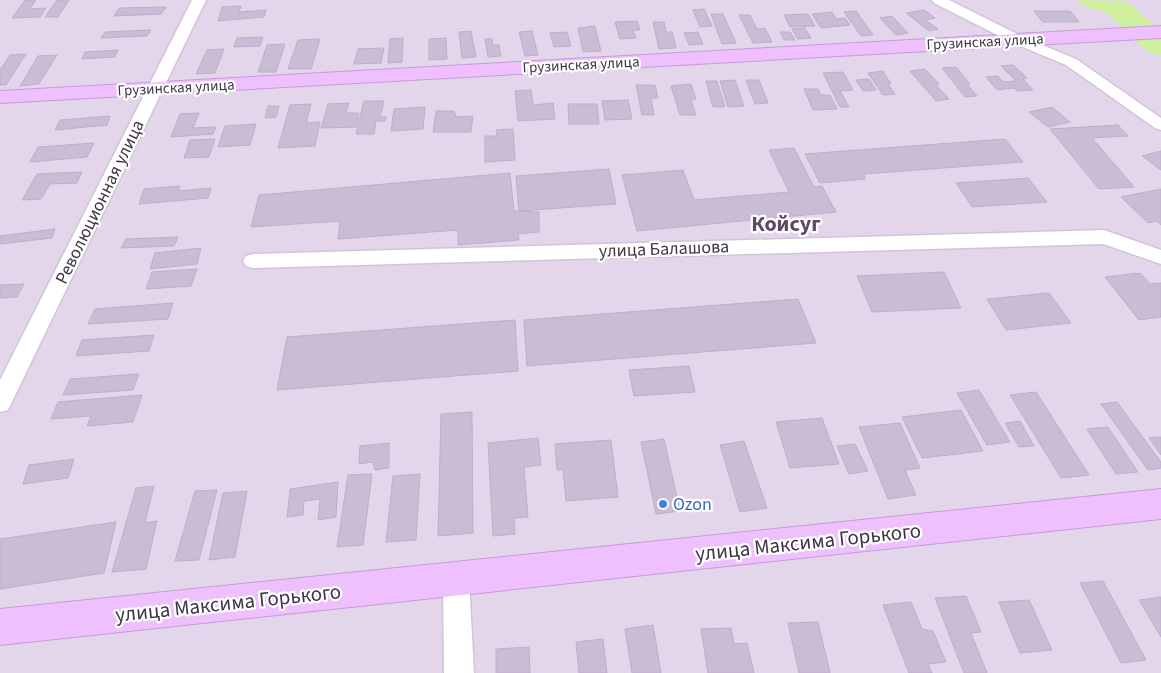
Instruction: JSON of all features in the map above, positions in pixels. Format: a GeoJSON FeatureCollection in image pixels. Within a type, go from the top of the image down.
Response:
{"type":"FeatureCollection","features":[{"type":"Feature","properties":{"kind":"main road","name":"Грузинская улица"},"geometry":{"type":"LineString","coordinates":[[0,98],[1161,32]]}},
{"type":"Feature","properties":{"kind":"main road","name":"улица Максима Горького"},"geometry":{"type":"LineString","coordinates":[[0,627],[1161,504]]}},
{"type":"Feature","properties":{"kind":"street","name":"Революционная улица"},"geometry":{"type":"LineString","coordinates":[[0,403],[199,0]]}},
{"type":"Feature","properties":{"kind":"street"},"geometry":{"type":"LineString","coordinates":[[939,0],[1018,40],[1071,62],[1161,125]]}},
{"type":"Feature","properties":{"kind":"street","name":"улица Балашова"},"geometry":{"type":"LineString","coordinates":[[253,261],[1104,237],[1161,257]]}},
{"type":"Feature","properties":{"kind":"street"},"geometry":{"type":"LineString","coordinates":[[456,579],[458,673]]}},
{"type":"Feature","properties":{"kind":"shaded area"},"geometry":{"type":"Polygon","coordinates":[[[0,0],[1161,0],[1161,673],[0,673],[0,0]]]}},
{"type":"Feature","properties":{"kind":"building"},"geometry":{"type":"Polygon","coordinates":[[[25,0],[36,0],[30,9],[46,8],[40,17],[12,18],[25,0]]]}},
{"type":"Feature","properties":{"kind":"building"},"geometry":{"type":"Polygon","coordinates":[[[57,0],[69,0],[58,17],[45,17],[57,0]]]}},
{"type":"Feature","properties":{"kind":"building"},"geometry":{"type":"Polygon","coordinates":[[[241,6],[239,12],[266,10],[264,17],[218,21],[222,7],[241,6]]]}},
{"type":"Feature","properties":{"kind":"building"},"geometry":{"type":"Polygon","coordinates":[[[166,7],[161,14],[114,16],[119,8],[166,7]]]}},
{"type":"Feature","properties":{"kind":"building"},"geometry":{"type":"Polygon","coordinates":[[[704,9],[712,26],[700,27],[693,10],[704,9]]]}},
{"type":"Feature","properties":{"kind":"building"},"geometry":{"type":"Polygon","coordinates":[[[924,10],[935,18],[925,20],[938,29],[929,31],[906,13],[924,10]]]}},
{"type":"Feature","properties":{"kind":"building"},"geometry":{"type":"Polygon","coordinates":[[[856,11],[873,35],[861,36],[844,12],[856,11]]]}},
{"type":"Feature","properties":{"kind":"building"},"geometry":{"type":"Polygon","coordinates":[[[1034,11],[1070,11],[1079,22],[1043,22],[1034,11]]]}},
{"type":"Feature","properties":{"kind":"building"},"geometry":{"type":"Polygon","coordinates":[[[832,12],[836,19],[845,18],[850,25],[821,28],[812,14],[832,12]]]}},
{"type":"Feature","properties":{"kind":"building"},"geometry":{"type":"Polygon","coordinates":[[[711,14],[723,14],[736,43],[722,44],[711,14]]]}},
{"type":"Feature","properties":{"kind":"building"},"geometry":{"type":"Polygon","coordinates":[[[808,14],[815,26],[790,27],[784,15],[808,14]]]}},
{"type":"Feature","properties":{"kind":"building"},"geometry":{"type":"Polygon","coordinates":[[[739,15],[750,15],[757,29],[765,28],[772,42],[753,43],[739,15]]]}},
{"type":"Feature","properties":{"kind":"building"},"geometry":{"type":"Polygon","coordinates":[[[892,16],[908,33],[896,35],[880,18],[892,16]]]}},
{"type":"Feature","properties":{"kind":"building"},"geometry":{"type":"Polygon","coordinates":[[[637,21],[640,30],[633,30],[636,38],[620,39],[615,22],[637,21]]]}},
{"type":"Feature","properties":{"kind":"building"},"geometry":{"type":"Polygon","coordinates":[[[653,22],[664,22],[666,32],[672,32],[676,48],[659,49],[653,22]]]}},
{"type":"Feature","properties":{"kind":"building"},"geometry":{"type":"Polygon","coordinates":[[[595,26],[601,51],[583,52],[578,28],[595,26]]]}},
{"type":"Feature","properties":{"kind":"building"},"geometry":{"type":"Polygon","coordinates":[[[805,28],[811,38],[798,39],[792,29],[805,28]]]}},
{"type":"Feature","properties":{"kind":"building"},"geometry":{"type":"Polygon","coordinates":[[[151,30],[147,36],[101,38],[105,32],[151,30]]]}},
{"type":"Feature","properties":{"kind":"building"},"geometry":{"type":"Polygon","coordinates":[[[471,31],[476,57],[462,58],[459,32],[471,31]]]}},
{"type":"Feature","properties":{"kind":"building"},"geometry":{"type":"Polygon","coordinates":[[[532,31],[538,55],[525,56],[519,32],[532,31]]]}},
{"type":"Feature","properties":{"kind":"building"},"geometry":{"type":"Polygon","coordinates":[[[567,32],[571,46],[554,47],[550,33],[567,32]]]}},
{"type":"Feature","properties":{"kind":"building"},"geometry":{"type":"Polygon","coordinates":[[[698,32],[703,44],[689,45],[684,33],[698,32]]]}},
{"type":"Feature","properties":{"kind":"building"},"geometry":{"type":"Polygon","coordinates":[[[780,32],[790,32],[795,40],[784,40],[780,32]]]}},
{"type":"Feature","properties":{"kind":"building"},"geometry":{"type":"Polygon","coordinates":[[[263,37],[260,46],[234,47],[237,38],[263,37]]]}},
{"type":"Feature","properties":{"kind":"building"},"geometry":{"type":"Polygon","coordinates":[[[403,38],[402,62],[388,63],[390,39],[403,38]]]}},
{"type":"Feature","properties":{"kind":"building"},"geometry":{"type":"Polygon","coordinates":[[[446,38],[447,59],[429,60],[429,39],[446,38]]]}},
{"type":"Feature","properties":{"kind":"building"},"geometry":{"type":"Polygon","coordinates":[[[320,39],[311,69],[288,69],[298,40],[320,39]]]}},
{"type":"Feature","properties":{"kind":"building"},"geometry":{"type":"Polygon","coordinates":[[[485,39],[492,39],[493,45],[499,45],[501,56],[488,57],[485,39]]]}},
{"type":"Feature","properties":{"kind":"building"},"geometry":{"type":"Polygon","coordinates":[[[285,44],[276,72],[258,72],[267,45],[285,44]]]}},
{"type":"Feature","properties":{"kind":"building"},"geometry":{"type":"Polygon","coordinates":[[[384,48],[381,63],[354,64],[358,49],[384,48]]]}},
{"type":"Feature","properties":{"kind":"building"},"geometry":{"type":"Polygon","coordinates":[[[224,49],[215,73],[196,74],[207,50],[224,49]]]}},
{"type":"Feature","properties":{"kind":"building"},"geometry":{"type":"Polygon","coordinates":[[[118,50],[115,57],[82,59],[85,52],[118,50]]]}},
{"type":"Feature","properties":{"kind":"building"},"geometry":{"type":"Polygon","coordinates":[[[26,54],[6,85],[0,85],[0,70],[10,55],[26,54]]]}},
{"type":"Feature","properties":{"kind":"building"},"geometry":{"type":"Polygon","coordinates":[[[57,55],[39,84],[20,86],[38,56],[57,55]]]}},
{"type":"Feature","properties":{"kind":"building"},"geometry":{"type":"Polygon","coordinates":[[[1013,65],[1027,78],[1023,79],[1033,90],[1017,91],[1014,88],[997,90],[986,77],[998,76],[1003,82],[1016,81],[1001,66],[1013,65]]]}},
{"type":"Feature","properties":{"kind":"building"},"geometry":{"type":"Polygon","coordinates":[[[956,67],[977,96],[965,97],[942,68],[956,67]]]}},
{"type":"Feature","properties":{"kind":"building"},"geometry":{"type":"Polygon","coordinates":[[[925,69],[939,84],[936,85],[949,99],[936,101],[910,71],[925,69]]]}},
{"type":"Feature","properties":{"kind":"building"},"geometry":{"type":"Polygon","coordinates":[[[883,71],[891,84],[888,84],[895,94],[883,95],[868,73],[883,71]]]}},
{"type":"Feature","properties":{"kind":"building"},"geometry":{"type":"Polygon","coordinates":[[[843,72],[853,90],[840,91],[849,107],[840,107],[823,73],[843,72]]]}},
{"type":"Feature","properties":{"kind":"building"},"geometry":{"type":"Polygon","coordinates":[[[869,79],[876,90],[863,91],[856,80],[869,79]]]}},
{"type":"Feature","properties":{"kind":"building"},"geometry":{"type":"Polygon","coordinates":[[[735,80],[744,106],[728,107],[720,81],[735,80]]]}},
{"type":"Feature","properties":{"kind":"building"},"geometry":{"type":"Polygon","coordinates":[[[746,80],[759,80],[768,103],[755,104],[746,80]]]}},
{"type":"Feature","properties":{"kind":"building"},"geometry":{"type":"Polygon","coordinates":[[[706,81],[717,81],[725,107],[713,107],[706,81]]]}},
{"type":"Feature","properties":{"kind":"building"},"geometry":{"type":"Polygon","coordinates":[[[691,84],[696,99],[691,100],[696,115],[680,115],[671,86],[691,84]]]}},
{"type":"Feature","properties":{"kind":"building"},"geometry":{"type":"Polygon","coordinates":[[[636,85],[655,85],[658,98],[651,98],[654,115],[642,115],[636,85]]]}},
{"type":"Feature","properties":{"kind":"building"},"geometry":{"type":"Polygon","coordinates":[[[804,89],[818,89],[821,95],[830,95],[837,109],[813,110],[804,89]]]}},
{"type":"Feature","properties":{"kind":"building"},"geometry":{"type":"Polygon","coordinates":[[[531,90],[533,105],[553,103],[555,119],[518,121],[515,91],[531,90]]]}},
{"type":"Feature","properties":{"kind":"building"},"geometry":{"type":"Polygon","coordinates":[[[628,100],[632,119],[605,120],[602,101],[628,100]]]}},
{"type":"Feature","properties":{"kind":"building"},"geometry":{"type":"Polygon","coordinates":[[[364,101],[384,101],[380,117],[386,117],[385,121],[376,121],[374,134],[356,134],[364,101]]]}},
{"type":"Feature","properties":{"kind":"building"},"geometry":{"type":"Polygon","coordinates":[[[349,103],[346,113],[359,113],[356,127],[321,128],[328,104],[349,103]]]}},
{"type":"Feature","properties":{"kind":"building"},"geometry":{"type":"Polygon","coordinates":[[[311,104],[306,123],[320,122],[315,146],[278,148],[290,105],[311,104]]]}},
{"type":"Feature","properties":{"kind":"building"},"geometry":{"type":"Polygon","coordinates":[[[568,104],[597,104],[599,124],[569,124],[568,104]]]}},
{"type":"Feature","properties":{"kind":"building"},"geometry":{"type":"Polygon","coordinates":[[[268,106],[279,106],[276,117],[265,118],[268,106]]]}},
{"type":"Feature","properties":{"kind":"building"},"geometry":{"type":"Polygon","coordinates":[[[425,107],[423,129],[391,131],[394,109],[425,107]]]}},
{"type":"Feature","properties":{"kind":"building"},"geometry":{"type":"Polygon","coordinates":[[[1052,107],[1070,122],[1048,127],[1029,112],[1052,107]]]}},
{"type":"Feature","properties":{"kind":"building"},"geometry":{"type":"Polygon","coordinates":[[[436,111],[454,111],[456,117],[473,116],[471,132],[433,132],[436,111]]]}},
{"type":"Feature","properties":{"kind":"building"},"geometry":{"type":"Polygon","coordinates":[[[199,113],[193,128],[216,127],[213,134],[171,137],[180,114],[199,113]]]}},
{"type":"Feature","properties":{"kind":"building"},"geometry":{"type":"Polygon","coordinates":[[[110,116],[107,125],[55,130],[60,120],[110,116]]]}},
{"type":"Feature","properties":{"kind":"building"},"geometry":{"type":"Polygon","coordinates":[[[256,124],[250,145],[218,147],[225,126],[256,124]]]}},
{"type":"Feature","properties":{"kind":"building"},"geometry":{"type":"Polygon","coordinates":[[[1118,125],[1128,136],[1092,138],[1134,187],[1099,189],[1050,129],[1118,125]]]}},
{"type":"Feature","properties":{"kind":"building"},"geometry":{"type":"Polygon","coordinates":[[[513,129],[515,160],[485,162],[485,136],[497,136],[496,130],[513,129]]]}},
{"type":"Feature","properties":{"kind":"building"},"geometry":{"type":"Polygon","coordinates":[[[215,139],[209,157],[184,158],[190,140],[215,139]]]}},
{"type":"Feature","properties":{"kind":"building"},"geometry":{"type":"Polygon","coordinates":[[[1005,139],[1023,162],[864,174],[865,179],[820,183],[805,154],[1005,139]]]}},
{"type":"Feature","properties":{"kind":"building"},"geometry":{"type":"Polygon","coordinates":[[[94,143],[87,157],[30,162],[38,147],[94,143]]]}},
{"type":"Feature","properties":{"kind":"building"},"geometry":{"type":"Polygon","coordinates":[[[794,148],[814,187],[822,186],[836,212],[637,231],[622,175],[683,170],[694,200],[789,192],[769,150],[794,148]]]}},
{"type":"Feature","properties":{"kind":"building"},"geometry":{"type":"Polygon","coordinates":[[[1161,151],[1161,170],[1142,156],[1161,151]]]}},
{"type":"Feature","properties":{"kind":"building"},"geometry":{"type":"Polygon","coordinates":[[[609,169],[616,204],[519,211],[516,176],[609,169]]]}},
{"type":"Feature","properties":{"kind":"building"},"geometry":{"type":"Polygon","coordinates":[[[82,172],[77,183],[50,184],[41,199],[22,200],[37,174],[82,172]]]}},
{"type":"Feature","properties":{"kind":"building"},"geometry":{"type":"Polygon","coordinates":[[[510,173],[514,211],[539,212],[539,232],[518,234],[519,240],[458,245],[458,230],[338,239],[340,221],[251,227],[259,195],[510,173]]]}},
{"type":"Feature","properties":{"kind":"building"},"geometry":{"type":"Polygon","coordinates":[[[1028,178],[1047,202],[972,207],[956,183],[1028,178]]]}},
{"type":"Feature","properties":{"kind":"building"},"geometry":{"type":"Polygon","coordinates":[[[180,186],[178,191],[211,188],[208,198],[139,204],[144,189],[180,186]]]}},
{"type":"Feature","properties":{"kind":"building"},"geometry":{"type":"Polygon","coordinates":[[[1161,189],[1161,225],[1157,221],[1148,223],[1121,197],[1161,189]]]}},
{"type":"Feature","properties":{"kind":"building"},"geometry":{"type":"Polygon","coordinates":[[[55,229],[52,238],[0,244],[0,236],[55,229]]]}},
{"type":"Feature","properties":{"kind":"building"},"geometry":{"type":"Polygon","coordinates":[[[178,237],[174,246],[121,248],[126,239],[178,237]]]}},
{"type":"Feature","properties":{"kind":"building"},"geometry":{"type":"Polygon","coordinates":[[[201,248],[197,264],[150,269],[155,253],[201,248]]]}},
{"type":"Feature","properties":{"kind":"building"},"geometry":{"type":"Polygon","coordinates":[[[197,269],[191,286],[146,289],[152,272],[197,269]]]}},
{"type":"Feature","properties":{"kind":"building"},"geometry":{"type":"Polygon","coordinates":[[[944,272],[961,308],[872,312],[857,276],[944,272]]]}},
{"type":"Feature","properties":{"kind":"building"},"geometry":{"type":"Polygon","coordinates":[[[1140,273],[1150,284],[1161,283],[1161,317],[1139,320],[1105,277],[1140,273]]]}},
{"type":"Feature","properties":{"kind":"building"},"geometry":{"type":"Polygon","coordinates":[[[24,284],[17,297],[0,298],[0,285],[24,284]]]}},
{"type":"Feature","properties":{"kind":"building"},"geometry":{"type":"Polygon","coordinates":[[[1049,293],[1071,323],[1006,330],[987,299],[1049,293]]]}},
{"type":"Feature","properties":{"kind":"building"},"geometry":{"type":"Polygon","coordinates":[[[798,299],[816,343],[527,366],[524,320],[798,299]]]}},
{"type":"Feature","properties":{"kind":"building"},"geometry":{"type":"Polygon","coordinates":[[[173,303],[168,319],[88,324],[95,309],[173,303]]]}},
{"type":"Feature","properties":{"kind":"building"},"geometry":{"type":"Polygon","coordinates":[[[515,320],[518,371],[277,390],[287,337],[515,320]]]}},
{"type":"Feature","properties":{"kind":"building"},"geometry":{"type":"Polygon","coordinates":[[[154,335],[149,351],[76,356],[82,340],[154,335]]]}},
{"type":"Feature","properties":{"kind":"building"},"geometry":{"type":"Polygon","coordinates":[[[689,366],[695,392],[634,396],[629,370],[689,366]]]}},
{"type":"Feature","properties":{"kind":"building"},"geometry":{"type":"Polygon","coordinates":[[[139,374],[133,390],[63,395],[70,379],[139,374]]]}},
{"type":"Feature","properties":{"kind":"building"},"geometry":{"type":"Polygon","coordinates":[[[979,390],[1010,442],[987,445],[957,393],[979,390]]]}},
{"type":"Feature","properties":{"kind":"building"},"geometry":{"type":"Polygon","coordinates":[[[1036,392],[1089,475],[1061,478],[1010,395],[1036,392]]]}},
{"type":"Feature","properties":{"kind":"building"},"geometry":{"type":"Polygon","coordinates":[[[142,395],[133,422],[87,426],[91,416],[51,419],[58,402],[142,395]]]}},
{"type":"Feature","properties":{"kind":"building"},"geometry":{"type":"Polygon","coordinates":[[[1117,402],[1161,462],[1161,468],[1148,470],[1101,404],[1117,402]]]}},
{"type":"Feature","properties":{"kind":"building"},"geometry":{"type":"Polygon","coordinates":[[[961,410],[983,451],[922,458],[902,417],[961,410]]]}},
{"type":"Feature","properties":{"kind":"building"},"geometry":{"type":"Polygon","coordinates":[[[472,412],[473,533],[438,536],[441,414],[472,412]]]}},
{"type":"Feature","properties":{"kind":"building"},"geometry":{"type":"Polygon","coordinates":[[[822,418],[839,464],[790,468],[776,422],[822,418]]]}},
{"type":"Feature","properties":{"kind":"building"},"geometry":{"type":"Polygon","coordinates":[[[1020,421],[1034,446],[1019,447],[1005,423],[1020,421]]]}},
{"type":"Feature","properties":{"kind":"building"},"geometry":{"type":"Polygon","coordinates":[[[900,423],[920,468],[905,470],[916,495],[888,499],[859,427],[900,423]]]}},
{"type":"Feature","properties":{"kind":"building"},"geometry":{"type":"Polygon","coordinates":[[[1108,427],[1138,472],[1116,474],[1087,429],[1108,427]]]}},
{"type":"Feature","properties":{"kind":"building"},"geometry":{"type":"Polygon","coordinates":[[[1161,437],[1161,455],[1149,438],[1161,437]]]}},
{"type":"Feature","properties":{"kind":"building"},"geometry":{"type":"Polygon","coordinates":[[[538,438],[541,465],[524,467],[528,517],[514,518],[515,534],[493,536],[488,443],[538,438]]]}},
{"type":"Feature","properties":{"kind":"building"},"geometry":{"type":"Polygon","coordinates":[[[664,439],[680,511],[656,514],[641,442],[664,439]]]}},
{"type":"Feature","properties":{"kind":"building"},"geometry":{"type":"Polygon","coordinates":[[[611,440],[618,497],[566,501],[563,470],[557,470],[555,444],[611,440]]]}},
{"type":"Feature","properties":{"kind":"building"},"geometry":{"type":"Polygon","coordinates":[[[744,441],[767,508],[740,512],[720,445],[744,441]]]}},
{"type":"Feature","properties":{"kind":"building"},"geometry":{"type":"Polygon","coordinates":[[[389,443],[389,468],[375,470],[373,462],[359,464],[360,446],[389,443]]]}},
{"type":"Feature","properties":{"kind":"building"},"geometry":{"type":"Polygon","coordinates":[[[855,444],[868,471],[849,474],[837,446],[855,444]]]}},
{"type":"Feature","properties":{"kind":"building"},"geometry":{"type":"Polygon","coordinates":[[[74,459],[68,478],[23,484],[29,465],[74,459]]]}},
{"type":"Feature","properties":{"kind":"building"},"geometry":{"type":"Polygon","coordinates":[[[372,474],[363,545],[337,547],[348,475],[372,474]]]}},
{"type":"Feature","properties":{"kind":"building"},"geometry":{"type":"Polygon","coordinates":[[[420,474],[416,540],[386,542],[393,476],[420,474]]]}},
{"type":"Feature","properties":{"kind":"building"},"geometry":{"type":"Polygon","coordinates":[[[338,482],[336,517],[318,520],[320,499],[304,501],[303,515],[287,517],[290,489],[338,482]]]}},
{"type":"Feature","properties":{"kind":"building"},"geometry":{"type":"Polygon","coordinates":[[[154,486],[145,523],[157,521],[146,569],[112,572],[136,488],[154,486]]]}},
{"type":"Feature","properties":{"kind":"building"},"geometry":{"type":"Polygon","coordinates":[[[217,490],[199,560],[175,561],[195,491],[217,490]]]}},
{"type":"Feature","properties":{"kind":"building"},"geometry":{"type":"Polygon","coordinates":[[[247,491],[235,557],[209,560],[223,493],[247,491]]]}},
{"type":"Feature","properties":{"kind":"building"},"geometry":{"type":"Polygon","coordinates":[[[116,522],[104,573],[0,589],[0,539],[116,522]]]}},
{"type":"Feature","properties":{"kind":"building"},"geometry":{"type":"Polygon","coordinates":[[[1103,581],[1146,660],[1121,663],[1080,583],[1103,581]]]}},
{"type":"Feature","properties":{"kind":"building"},"geometry":{"type":"Polygon","coordinates":[[[966,596],[981,632],[971,633],[987,673],[964,673],[935,598],[966,596]]]}},
{"type":"Feature","properties":{"kind":"building"},"geometry":{"type":"Polygon","coordinates":[[[1161,597],[1161,637],[1139,600],[1161,597]]]}},
{"type":"Feature","properties":{"kind":"building"},"geometry":{"type":"Polygon","coordinates":[[[1029,600],[1052,650],[1020,653],[999,602],[1029,600]]]}},
{"type":"Feature","properties":{"kind":"building"},"geometry":{"type":"Polygon","coordinates":[[[911,602],[922,629],[933,631],[946,662],[928,664],[932,673],[909,673],[883,605],[911,602]]]}},
{"type":"Feature","properties":{"kind":"building"},"geometry":{"type":"Polygon","coordinates":[[[818,622],[830,673],[799,673],[788,623],[818,622]]]}},
{"type":"Feature","properties":{"kind":"building"},"geometry":{"type":"Polygon","coordinates":[[[653,625],[661,673],[632,673],[625,629],[653,625]]]}},
{"type":"Feature","properties":{"kind":"building"},"geometry":{"type":"Polygon","coordinates":[[[731,628],[734,644],[747,643],[754,673],[708,673],[701,629],[731,628]]]}},
{"type":"Feature","properties":{"kind":"building"},"geometry":{"type":"Polygon","coordinates":[[[603,639],[607,673],[579,673],[576,642],[603,639]]]}},
{"type":"Feature","properties":{"kind":"building"},"geometry":{"type":"Polygon","coordinates":[[[529,647],[530,673],[496,673],[496,649],[529,647]]]}},
{"type":"Feature","properties":{"kind":"waterway"},"geometry":{"type":"LineString","coordinates":[[1093,0],[1116,7],[1161,47]]}},
{"type":"Feature","properties":{"kind":"place","name":"Ozon"},"geometry":{"type":"Point","coordinates":[663,504]}},
{"type":"Feature","properties":{"kind":"district","name":"Койсуг"},"geometry":{"type":"Point","coordinates":[786,224]}}]}
